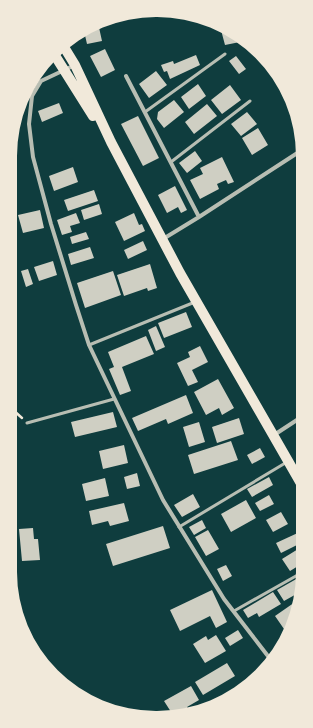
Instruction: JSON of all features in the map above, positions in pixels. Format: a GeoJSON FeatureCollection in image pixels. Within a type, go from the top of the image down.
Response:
{"type":"FeatureCollection","features":[{"type":"Feature","properties":{"kind":"main road"},"geometry":{"type":"LineString","coordinates":[[66,51],[75,65],[111,142],[197,302],[296,475]]}},
{"type":"Feature","properties":{"kind":"main road"},"geometry":{"type":"LineString","coordinates":[[57,60],[63,72],[111,142]]}},
{"type":"Feature","properties":{"kind":"street"},"geometry":{"type":"LineString","coordinates":[[75,65],[63,72],[41,81],[32,96],[29,124],[33,157],[51,224],[89,345],[163,500],[234,611],[267,655]]}},
{"type":"Feature","properties":{"kind":"street"},"geometry":{"type":"LineString","coordinates":[[126,76],[199,217]]}},
{"type":"Feature","properties":{"kind":"street"},"geometry":{"type":"LineString","coordinates":[[163,239],[296,154]]}},
{"type":"Feature","properties":{"kind":"street"},"geometry":{"type":"LineString","coordinates":[[274,436],[296,420]]}},
{"type":"Feature","properties":{"kind":"lane"},"geometry":{"type":"LineString","coordinates":[[144,112],[225,54]]}},
{"type":"Feature","properties":{"kind":"lane"},"geometry":{"type":"LineString","coordinates":[[170,162],[250,101]]}},
{"type":"Feature","properties":{"kind":"lane"},"geometry":{"type":"LineString","coordinates":[[89,345],[197,302]]}},
{"type":"Feature","properties":{"kind":"lane"},"geometry":{"type":"LineString","coordinates":[[27,423],[114,400]]}},
{"type":"Feature","properties":{"kind":"lane"},"geometry":{"type":"LineString","coordinates":[[179,527],[288,461]]}},
{"type":"Feature","properties":{"kind":"lane"},"geometry":{"type":"LineString","coordinates":[[234,611],[296,576]]}},
{"type":"Feature","properties":{"kind":"path"},"geometry":{"type":"LineString","coordinates":[[17,414],[27,423]]}},
{"type":"Feature","properties":{"kind":"building"},"geometry":{"type":"Polygon","coordinates":[[[99,29],[102,41],[87,44],[85,37],[99,29]]]}},
{"type":"Feature","properties":{"kind":"building"},"geometry":{"type":"Polygon","coordinates":[[[222,33],[236,43],[225,45],[222,33]]]}},
{"type":"Feature","properties":{"kind":"building"},"geometry":{"type":"Polygon","coordinates":[[[105,49],[115,70],[101,77],[90,56],[105,49]]]}},
{"type":"Feature","properties":{"kind":"building"},"geometry":{"type":"Polygon","coordinates":[[[196,55],[200,65],[170,79],[167,71],[164,72],[161,65],[173,61],[174,64],[196,55]]]}},
{"type":"Feature","properties":{"kind":"building"},"geometry":{"type":"Polygon","coordinates":[[[236,56],[246,69],[239,74],[229,61],[236,56]]]}},
{"type":"Feature","properties":{"kind":"building"},"geometry":{"type":"Polygon","coordinates":[[[156,71],[167,85],[149,98],[139,84],[156,71]]]}},
{"type":"Feature","properties":{"kind":"building"},"geometry":{"type":"Polygon","coordinates":[[[198,84],[206,96],[189,109],[181,97],[198,84]]]}},
{"type":"Feature","properties":{"kind":"building"},"geometry":{"type":"Polygon","coordinates":[[[230,85],[241,100],[222,114],[211,100],[230,85]]]}},
{"type":"Feature","properties":{"kind":"building"},"geometry":{"type":"Polygon","coordinates":[[[174,100],[184,112],[164,128],[157,119],[158,112],[174,100]]]}},
{"type":"Feature","properties":{"kind":"building"},"geometry":{"type":"Polygon","coordinates":[[[59,103],[63,113],[42,122],[38,111],[59,103]]]}},
{"type":"Feature","properties":{"kind":"building"},"geometry":{"type":"Polygon","coordinates":[[[207,104],[217,116],[194,134],[185,122],[207,104]]]}},
{"type":"Feature","properties":{"kind":"building"},"geometry":{"type":"Polygon","coordinates":[[[247,112],[257,124],[241,136],[231,124],[247,112]]]}},
{"type":"Feature","properties":{"kind":"building"},"geometry":{"type":"Polygon","coordinates":[[[138,116],[159,158],[143,166],[121,124],[138,116]]]}},
{"type":"Feature","properties":{"kind":"building"},"geometry":{"type":"Polygon","coordinates":[[[258,128],[268,145],[252,155],[242,138],[258,128]]]}},
{"type":"Feature","properties":{"kind":"building"},"geometry":{"type":"Polygon","coordinates":[[[195,151],[202,161],[187,173],[179,163],[195,151]]]}},
{"type":"Feature","properties":{"kind":"building"},"geometry":{"type":"Polygon","coordinates":[[[222,157],[234,182],[228,184],[226,180],[217,184],[219,189],[200,199],[190,180],[203,174],[200,168],[222,157]]]}},
{"type":"Feature","properties":{"kind":"building"},"geometry":{"type":"Polygon","coordinates":[[[73,167],[78,182],[54,191],[49,176],[73,167]]]}},
{"type":"Feature","properties":{"kind":"building"},"geometry":{"type":"Polygon","coordinates":[[[175,186],[187,210],[181,213],[178,207],[167,213],[158,195],[175,186]]]}},
{"type":"Feature","properties":{"kind":"building"},"geometry":{"type":"Polygon","coordinates":[[[94,190],[98,201],[68,211],[64,200],[94,190]]]}},
{"type":"Feature","properties":{"kind":"building"},"geometry":{"type":"Polygon","coordinates":[[[99,204],[102,214],[84,220],[81,210],[99,204]]]}},
{"type":"Feature","properties":{"kind":"building"},"geometry":{"type":"Polygon","coordinates":[[[40,210],[44,228],[23,233],[18,215],[40,210]]]}},
{"type":"Feature","properties":{"kind":"building"},"geometry":{"type":"Polygon","coordinates":[[[76,213],[80,223],[70,226],[72,232],[62,235],[57,220],[76,213]]]}},
{"type":"Feature","properties":{"kind":"building"},"geometry":{"type":"Polygon","coordinates":[[[134,213],[139,225],[142,224],[145,231],[124,241],[115,222],[134,213]]]}},
{"type":"Feature","properties":{"kind":"building"},"geometry":{"type":"Polygon","coordinates":[[[86,232],[89,239],[72,244],[70,237],[86,232]]]}},
{"type":"Feature","properties":{"kind":"building"},"geometry":{"type":"Polygon","coordinates":[[[143,241],[147,250],[128,259],[124,250],[143,241]]]}},
{"type":"Feature","properties":{"kind":"building"},"geometry":{"type":"Polygon","coordinates":[[[90,247],[94,258],[71,265],[68,254],[90,247]]]}},
{"type":"Feature","properties":{"kind":"building"},"geometry":{"type":"Polygon","coordinates":[[[53,261],[57,275],[39,281],[34,267],[53,261]]]}},
{"type":"Feature","properties":{"kind":"building"},"geometry":{"type":"Polygon","coordinates":[[[150,264],[157,288],[148,291],[147,288],[124,296],[117,275],[150,264]]]}},
{"type":"Feature","properties":{"kind":"building"},"geometry":{"type":"Polygon","coordinates":[[[28,269],[33,284],[26,287],[21,271],[28,269]]]}},
{"type":"Feature","properties":{"kind":"building"},"geometry":{"type":"Polygon","coordinates":[[[113,271],[121,295],[85,308],[77,283],[113,271]]]}},
{"type":"Feature","properties":{"kind":"building"},"geometry":{"type":"Polygon","coordinates":[[[186,312],[192,327],[164,338],[158,323],[186,312]]]}},
{"type":"Feature","properties":{"kind":"building"},"geometry":{"type":"Polygon","coordinates":[[[156,326],[165,347],[156,351],[148,330],[156,326]]]}},
{"type":"Feature","properties":{"kind":"building"},"geometry":{"type":"Polygon","coordinates":[[[146,336],[154,354],[122,367],[131,391],[120,395],[109,369],[114,367],[108,352],[146,336]]]}},
{"type":"Feature","properties":{"kind":"building"},"geometry":{"type":"Polygon","coordinates":[[[200,346],[208,362],[192,370],[198,382],[188,386],[177,363],[190,357],[188,352],[200,346]]]}},
{"type":"Feature","properties":{"kind":"building"},"geometry":{"type":"Polygon","coordinates":[[[218,379],[234,408],[222,415],[219,408],[206,415],[194,392],[218,379]]]}},
{"type":"Feature","properties":{"kind":"building"},"geometry":{"type":"Polygon","coordinates":[[[186,395],[193,413],[168,424],[166,419],[138,431],[132,418],[186,395]]]}},
{"type":"Feature","properties":{"kind":"building"},"geometry":{"type":"Polygon","coordinates":[[[113,412],[117,427],[75,437],[71,422],[113,412]]]}},
{"type":"Feature","properties":{"kind":"building"},"geometry":{"type":"Polygon","coordinates":[[[239,418],[244,434],[217,443],[212,427],[239,418]]]}},
{"type":"Feature","properties":{"kind":"building"},"geometry":{"type":"Polygon","coordinates":[[[199,422],[205,442],[189,447],[183,427],[199,422]]]}},
{"type":"Feature","properties":{"kind":"building"},"geometry":{"type":"Polygon","coordinates":[[[231,441],[238,460],[194,474],[188,455],[231,441]]]}},
{"type":"Feature","properties":{"kind":"building"},"geometry":{"type":"Polygon","coordinates":[[[124,445],[128,463],[103,469],[99,451],[124,445]]]}},
{"type":"Feature","properties":{"kind":"building"},"geometry":{"type":"Polygon","coordinates":[[[260,448],[265,457],[252,464],[247,455],[260,448]]]}},
{"type":"Feature","properties":{"kind":"building"},"geometry":{"type":"Polygon","coordinates":[[[137,473],[140,486],[127,489],[124,477],[137,473]]]}},
{"type":"Feature","properties":{"kind":"building"},"geometry":{"type":"Polygon","coordinates":[[[269,477],[273,485],[252,497],[247,489],[269,477]]]}},
{"type":"Feature","properties":{"kind":"building"},"geometry":{"type":"Polygon","coordinates":[[[105,478],[109,496],[86,501],[82,484],[105,478]]]}},
{"type":"Feature","properties":{"kind":"building"},"geometry":{"type":"Polygon","coordinates":[[[193,494],[200,507],[182,517],[174,505],[193,494]]]}},
{"type":"Feature","properties":{"kind":"building"},"geometry":{"type":"Polygon","coordinates":[[[269,495],[274,504],[260,511],[255,503],[269,495]]]}},
{"type":"Feature","properties":{"kind":"building"},"geometry":{"type":"Polygon","coordinates":[[[246,500],[256,518],[231,532],[221,514],[246,500]]]}},
{"type":"Feature","properties":{"kind":"building"},"geometry":{"type":"Polygon","coordinates":[[[124,503],[129,521],[110,526],[108,521],[92,525],[89,511],[124,503]]]}},
{"type":"Feature","properties":{"kind":"building"},"geometry":{"type":"Polygon","coordinates":[[[281,512],[288,524],[273,532],[266,520],[281,512]]]}},
{"type":"Feature","properties":{"kind":"building"},"geometry":{"type":"Polygon","coordinates":[[[202,520],[206,528],[194,535],[189,527],[202,520]]]}},
{"type":"Feature","properties":{"kind":"building"},"geometry":{"type":"Polygon","coordinates":[[[163,526],[170,548],[113,566],[106,544],[163,526]]]}},
{"type":"Feature","properties":{"kind":"building"},"geometry":{"type":"Polygon","coordinates":[[[33,528],[34,539],[38,539],[40,560],[22,561],[19,529],[33,528]]]}},
{"type":"Feature","properties":{"kind":"building"},"geometry":{"type":"Polygon","coordinates":[[[208,530],[219,549],[206,556],[195,537],[208,530]]]}},
{"type":"Feature","properties":{"kind":"building"},"geometry":{"type":"Polygon","coordinates":[[[296,534],[296,546],[281,553],[276,543],[296,534]]]}},
{"type":"Feature","properties":{"kind":"building"},"geometry":{"type":"Polygon","coordinates":[[[296,550],[296,567],[290,571],[282,559],[296,550]]]}},
{"type":"Feature","properties":{"kind":"building"},"geometry":{"type":"Polygon","coordinates":[[[226,565],[232,576],[223,581],[217,569],[226,565]]]}},
{"type":"Feature","properties":{"kind":"building"},"geometry":{"type":"Polygon","coordinates":[[[296,579],[294,596],[284,601],[277,590],[296,579]]]}},
{"type":"Feature","properties":{"kind":"building"},"geometry":{"type":"Polygon","coordinates":[[[212,590],[227,622],[216,628],[210,616],[180,631],[170,610],[212,590]]]}},
{"type":"Feature","properties":{"kind":"building"},"geometry":{"type":"Polygon","coordinates":[[[273,592],[281,604],[259,617],[257,613],[248,618],[243,610],[273,592]]]}},
{"type":"Feature","properties":{"kind":"building"},"geometry":{"type":"Polygon","coordinates":[[[292,604],[289,616],[283,628],[275,616],[292,604]]]}},
{"type":"Feature","properties":{"kind":"building"},"geometry":{"type":"Polygon","coordinates":[[[238,630],[243,638],[230,646],[225,638],[238,630]]]}},
{"type":"Feature","properties":{"kind":"building"},"geometry":{"type":"Polygon","coordinates":[[[216,635],[226,651],[205,663],[193,644],[206,636],[208,640],[216,635]]]}},
{"type":"Feature","properties":{"kind":"building"},"geometry":{"type":"Polygon","coordinates":[[[227,663],[235,676],[203,695],[195,682],[227,663]]]}},
{"type":"Feature","properties":{"kind":"building"},"geometry":{"type":"Polygon","coordinates":[[[191,686],[199,700],[187,707],[170,710],[164,701],[191,686]]]}}]}
